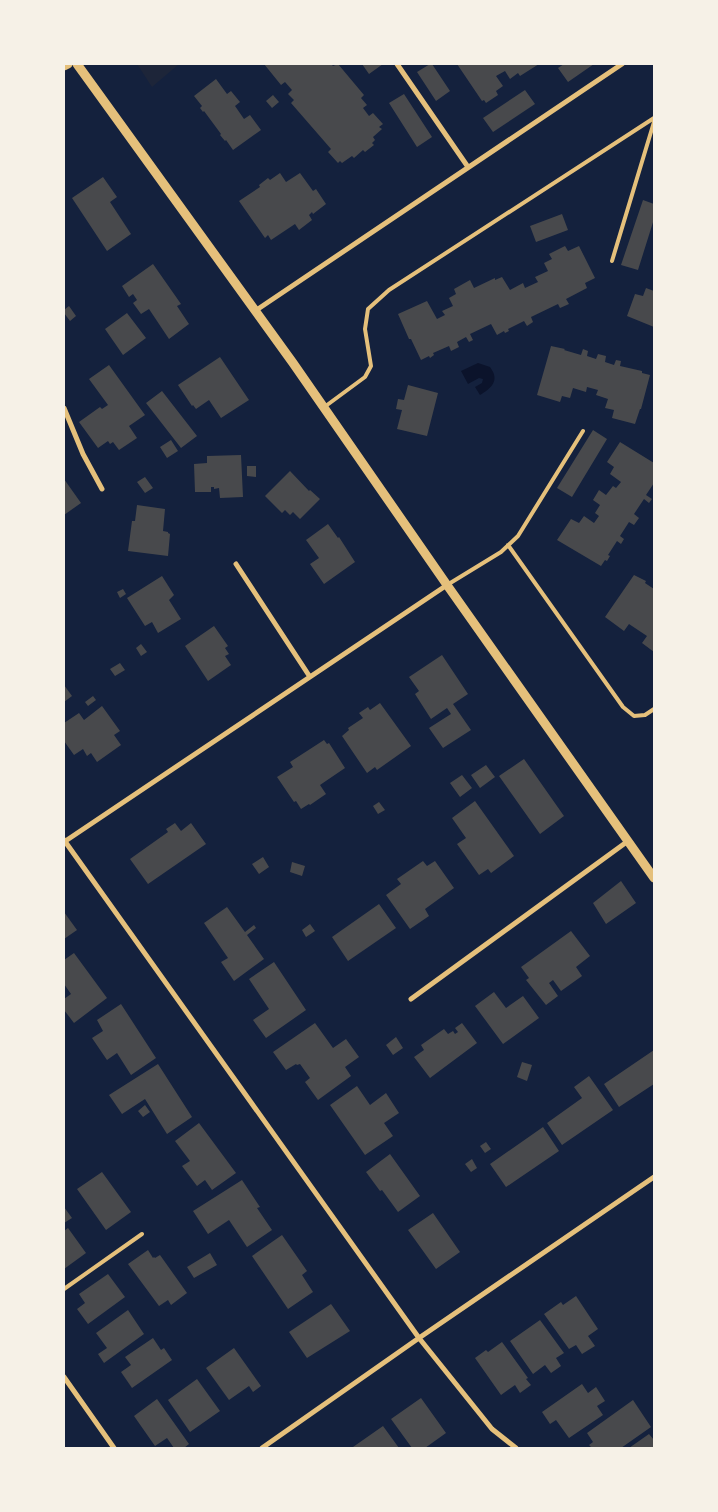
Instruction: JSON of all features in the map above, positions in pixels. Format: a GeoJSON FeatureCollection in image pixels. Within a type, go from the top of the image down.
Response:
{"type":"FeatureCollection","features":[{"type":"Feature","properties":{"kind":"street"},"geometry":{"type":"LineString","coordinates":[[64,66],[68,64]]}},
{"type":"Feature","properties":{"kind":"street"},"geometry":{"type":"LineString","coordinates":[[77,64],[323,408],[654,878]]}},
{"type":"Feature","properties":{"kind":"street"},"geometry":{"type":"LineString","coordinates":[[397,64],[468,167]]}},
{"type":"Feature","properties":{"kind":"street"},"geometry":{"type":"LineString","coordinates":[[254,311],[622,64]]}},
{"type":"Feature","properties":{"kind":"street"},"geometry":{"type":"LineString","coordinates":[[64,408],[83,454],[102,489]]}},
{"type":"Feature","properties":{"kind":"street"},"geometry":{"type":"LineString","coordinates":[[236,564],[310,677]]}},
{"type":"Feature","properties":{"kind":"street"},"geometry":{"type":"LineString","coordinates":[[447,585],[64,841],[419,1338],[492,1429],[516,1448]]}},
{"type":"Feature","properties":{"kind":"street"},"geometry":{"type":"LineString","coordinates":[[411,999],[628,841]]}},
{"type":"Feature","properties":{"kind":"street"},"geometry":{"type":"LineString","coordinates":[[262,1448],[654,1177]]}},
{"type":"Feature","properties":{"kind":"street"},"geometry":{"type":"LineString","coordinates":[[64,1377],[114,1448]]}},
{"type":"Feature","properties":{"kind":"lane"},"geometry":{"type":"LineString","coordinates":[[612,261],[654,120]]}},
{"type":"Feature","properties":{"kind":"lane"},"geometry":{"type":"LineString","coordinates":[[323,408],[365,377],[371,366],[365,329],[368,309],[389,290],[654,120]]}},
{"type":"Feature","properties":{"kind":"lane"},"geometry":{"type":"LineString","coordinates":[[447,585],[501,552],[518,536],[583,430]]}},
{"type":"Feature","properties":{"kind":"lane"},"geometry":{"type":"LineString","coordinates":[[508,545],[623,707],[634,716],[645,715],[654,709]]}},
{"type":"Feature","properties":{"kind":"lane"},"geometry":{"type":"LineString","coordinates":[[64,1289],[142,1234]]}},
{"type":"Feature","properties":{"kind":"shaded area"},"geometry":{"type":"Polygon","coordinates":[[[137,64],[179,64],[152,87],[137,64]]]}},
{"type":"Feature","properties":{"kind":"shaded area"},"geometry":{"type":"Polygon","coordinates":[[[478,363],[490,367],[494,376],[491,386],[480,395],[475,387],[482,383],[483,379],[479,378],[468,384],[461,371],[478,363]]]}},
{"type":"Feature","properties":{"kind":"building"},"geometry":{"type":"Polygon","coordinates":[[[264,64],[331,64],[333,66],[338,64],[364,95],[361,98],[367,105],[363,108],[369,116],[373,113],[383,124],[379,127],[382,129],[373,137],[375,140],[372,143],[374,145],[365,152],[363,150],[354,158],[352,156],[342,163],[340,161],[338,163],[328,152],[331,149],[291,103],[294,100],[288,94],[292,90],[285,82],[281,85],[264,64]]]}},
{"type":"Feature","properties":{"kind":"building"},"geometry":{"type":"Polygon","coordinates":[[[362,64],[383,64],[369,74],[362,64]]]}},
{"type":"Feature","properties":{"kind":"building"},"geometry":{"type":"Polygon","coordinates":[[[432,64],[450,91],[436,101],[417,72],[432,64]]]}},
{"type":"Feature","properties":{"kind":"building"},"geometry":{"type":"Polygon","coordinates":[[[457,64],[539,64],[520,76],[518,73],[510,79],[505,71],[496,76],[503,86],[496,91],[498,95],[486,103],[484,100],[482,101],[457,64]]]}},
{"type":"Feature","properties":{"kind":"building"},"geometry":{"type":"Polygon","coordinates":[[[564,64],[594,64],[568,82],[558,68],[564,64]]]}},
{"type":"Feature","properties":{"kind":"building"},"geometry":{"type":"Polygon","coordinates":[[[216,79],[227,94],[231,91],[240,102],[235,106],[244,119],[250,115],[261,130],[233,150],[200,108],[202,106],[194,96],[216,79]]]}},
{"type":"Feature","properties":{"kind":"building"},"geometry":{"type":"Polygon","coordinates":[[[525,90],[535,104],[493,132],[483,118],[525,90]]]}},
{"type":"Feature","properties":{"kind":"building"},"geometry":{"type":"Polygon","coordinates":[[[404,94],[432,137],[417,147],[389,103],[404,94]]]}},
{"type":"Feature","properties":{"kind":"building"},"geometry":{"type":"Polygon","coordinates":[[[273,95],[279,102],[272,108],[266,101],[273,95]]]}},
{"type":"Feature","properties":{"kind":"building"},"geometry":{"type":"Polygon","coordinates":[[[280,173],[286,182],[300,173],[313,191],[316,189],[326,204],[313,214],[312,212],[309,215],[312,220],[299,230],[295,224],[271,240],[268,235],[265,238],[239,201],[260,187],[259,185],[268,178],[270,180],[280,173]]]}},
{"type":"Feature","properties":{"kind":"building"},"geometry":{"type":"Polygon","coordinates":[[[103,177],[117,197],[110,202],[131,234],[107,251],[72,198],[103,177]]]}},
{"type":"Feature","properties":{"kind":"building"},"geometry":{"type":"Polygon","coordinates":[[[643,200],[654,204],[654,219],[638,270],[621,265],[643,200]]]}},
{"type":"Feature","properties":{"kind":"building"},"geometry":{"type":"Polygon","coordinates":[[[562,214],[568,230],[536,242],[530,226],[562,214]]]}},
{"type":"Feature","properties":{"kind":"building"},"geometry":{"type":"Polygon","coordinates":[[[565,246],[568,251],[579,246],[595,278],[585,283],[587,288],[566,299],[569,304],[560,308],[558,304],[531,317],[533,322],[527,326],[524,321],[508,329],[509,331],[505,333],[504,331],[497,335],[491,324],[470,334],[473,340],[469,342],[466,337],[457,342],[459,347],[451,351],[449,346],[433,353],[434,355],[430,358],[429,356],[421,360],[398,314],[427,301],[437,319],[445,315],[442,311],[453,306],[449,298],[456,294],[454,289],[470,280],[474,288],[495,278],[495,280],[502,277],[510,290],[523,283],[525,288],[538,282],[535,277],[548,271],[544,263],[552,259],[549,254],[565,246]]]}},
{"type":"Feature","properties":{"kind":"building"},"geometry":{"type":"Polygon","coordinates":[[[153,264],[181,304],[177,306],[189,324],[169,339],[149,309],[141,314],[133,303],[137,300],[133,294],[129,297],[122,286],[153,264]]]}},
{"type":"Feature","properties":{"kind":"building"},"geometry":{"type":"Polygon","coordinates":[[[646,288],[654,291],[654,327],[627,316],[635,294],[643,296],[646,288]]]}},
{"type":"Feature","properties":{"kind":"building"},"geometry":{"type":"Polygon","coordinates":[[[69,306],[76,316],[70,321],[64,313],[64,310],[69,306]]]}},
{"type":"Feature","properties":{"kind":"building"},"geometry":{"type":"Polygon","coordinates":[[[127,313],[146,338],[123,355],[105,329],[127,313]]]}},
{"type":"Feature","properties":{"kind":"building"},"geometry":{"type":"Polygon","coordinates":[[[551,346],[581,355],[583,349],[588,351],[587,356],[596,359],[598,354],[606,356],[605,362],[614,365],[616,360],[621,361],[620,366],[642,371],[642,373],[650,375],[635,424],[612,418],[614,410],[605,408],[608,399],[596,395],[598,390],[587,387],[586,392],[573,388],[570,398],[562,396],[560,402],[537,395],[551,346]]]}},
{"type":"Feature","properties":{"kind":"building"},"geometry":{"type":"Polygon","coordinates":[[[220,357],[249,400],[221,418],[209,400],[196,409],[192,406],[178,385],[220,357]]]}},
{"type":"Feature","properties":{"kind":"building"},"geometry":{"type":"Polygon","coordinates":[[[109,365],[145,415],[129,426],[137,438],[119,450],[113,442],[110,444],[108,441],[98,448],[79,422],[100,407],[102,409],[108,405],[89,379],[109,365]]]}},
{"type":"Feature","properties":{"kind":"building"},"geometry":{"type":"Polygon","coordinates":[[[408,385],[438,393],[427,436],[397,429],[402,410],[396,409],[398,399],[404,400],[408,385]]]}},
{"type":"Feature","properties":{"kind":"building"},"geometry":{"type":"Polygon","coordinates":[[[162,391],[197,436],[181,448],[146,403],[162,391]]]}},
{"type":"Feature","properties":{"kind":"building"},"geometry":{"type":"Polygon","coordinates":[[[593,430],[607,439],[572,497],[557,488],[593,430]]]}},
{"type":"Feature","properties":{"kind":"building"},"geometry":{"type":"Polygon","coordinates":[[[171,440],[178,451],[167,458],[160,447],[171,440]]]}},
{"type":"Feature","properties":{"kind":"building"},"geometry":{"type":"Polygon","coordinates":[[[620,442],[654,463],[654,483],[646,495],[652,499],[649,503],[644,499],[634,514],[639,518],[634,525],[629,522],[620,536],[624,539],[621,544],[617,541],[608,555],[610,556],[607,561],[605,560],[601,566],[557,540],[571,519],[579,523],[584,516],[594,523],[599,516],[595,513],[600,505],[593,500],[599,490],[606,495],[613,486],[616,488],[621,482],[610,474],[614,467],[607,462],[620,442]]]}},
{"type":"Feature","properties":{"kind":"building"},"geometry":{"type":"Polygon","coordinates":[[[241,455],[243,497],[220,498],[219,488],[214,489],[214,487],[211,487],[211,492],[195,492],[194,464],[207,463],[207,456],[241,455]]]}},
{"type":"Feature","properties":{"kind":"building"},"geometry":{"type":"Polygon","coordinates":[[[247,466],[256,466],[256,477],[247,476],[247,466]]]}},
{"type":"Feature","properties":{"kind":"building"},"geometry":{"type":"Polygon","coordinates":[[[290,471],[309,491],[320,499],[300,519],[293,512],[290,515],[285,510],[282,513],[265,496],[290,471]]]}},
{"type":"Feature","properties":{"kind":"building"},"geometry":{"type":"Polygon","coordinates":[[[145,477],[153,488],[145,493],[137,482],[145,477]]]}},
{"type":"Feature","properties":{"kind":"building"},"geometry":{"type":"Polygon","coordinates":[[[64,479],[81,503],[64,515],[64,479]]]}},
{"type":"Feature","properties":{"kind":"building"},"geometry":{"type":"Polygon","coordinates":[[[137,505],[165,509],[163,531],[170,534],[168,556],[128,551],[132,521],[135,521],[137,505]]]}},
{"type":"Feature","properties":{"kind":"building"},"geometry":{"type":"Polygon","coordinates":[[[328,524],[355,562],[324,584],[310,564],[319,558],[306,540],[328,524]]]}},
{"type":"Feature","properties":{"kind":"building"},"geometry":{"type":"Polygon","coordinates":[[[634,575],[646,581],[645,583],[654,589],[654,652],[642,643],[647,636],[629,624],[624,631],[605,617],[634,575]]]}},
{"type":"Feature","properties":{"kind":"building"},"geometry":{"type":"Polygon","coordinates":[[[162,576],[174,595],[169,600],[181,619],[158,633],[152,622],[145,626],[127,598],[162,576]]]}},
{"type":"Feature","properties":{"kind":"building"},"geometry":{"type":"Polygon","coordinates":[[[123,589],[126,594],[120,598],[117,592],[123,589]]]}},
{"type":"Feature","properties":{"kind":"building"},"geometry":{"type":"Polygon","coordinates":[[[214,626],[228,646],[225,648],[229,654],[225,656],[231,665],[208,681],[185,646],[214,626]]]}},
{"type":"Feature","properties":{"kind":"building"},"geometry":{"type":"Polygon","coordinates":[[[141,644],[147,652],[141,656],[136,648],[141,644]]]}},
{"type":"Feature","properties":{"kind":"building"},"geometry":{"type":"Polygon","coordinates":[[[442,655],[468,694],[453,704],[471,730],[443,748],[429,728],[451,714],[447,708],[431,719],[415,694],[419,691],[409,677],[442,655]]]}},
{"type":"Feature","properties":{"kind":"building"},"geometry":{"type":"Polygon","coordinates":[[[120,663],[125,670],[115,676],[110,669],[120,663]]]}},
{"type":"Feature","properties":{"kind":"building"},"geometry":{"type":"Polygon","coordinates":[[[64,685],[72,696],[64,702],[64,685]]]}},
{"type":"Feature","properties":{"kind":"building"},"geometry":{"type":"Polygon","coordinates":[[[93,696],[96,700],[88,706],[85,702],[93,696]]]}},
{"type":"Feature","properties":{"kind":"building"},"geometry":{"type":"Polygon","coordinates":[[[380,703],[411,746],[377,770],[375,767],[367,773],[342,736],[349,730],[348,728],[363,718],[359,713],[368,707],[370,710],[380,703]]]}},
{"type":"Feature","properties":{"kind":"building"},"geometry":{"type":"Polygon","coordinates":[[[102,706],[120,731],[114,735],[121,745],[97,762],[91,753],[87,756],[83,749],[74,755],[64,741],[64,723],[79,713],[84,720],[102,706]]]}},
{"type":"Feature","properties":{"kind":"building"},"geometry":{"type":"Polygon","coordinates":[[[324,740],[327,744],[329,743],[345,768],[320,785],[326,794],[301,809],[277,777],[293,767],[290,762],[324,740]]]}},
{"type":"Feature","properties":{"kind":"building"},"geometry":{"type":"Polygon","coordinates":[[[524,759],[564,816],[540,834],[499,776],[524,759]]]}},
{"type":"Feature","properties":{"kind":"building"},"geometry":{"type":"Polygon","coordinates":[[[486,765],[495,777],[480,788],[471,775],[486,765]]]}},
{"type":"Feature","properties":{"kind":"building"},"geometry":{"type":"Polygon","coordinates":[[[462,775],[472,788],[460,797],[450,783],[462,775]]]}},
{"type":"Feature","properties":{"kind":"building"},"geometry":{"type":"Polygon","coordinates":[[[475,801],[514,856],[491,873],[488,869],[479,875],[457,844],[466,838],[452,818],[475,801]]]}},
{"type":"Feature","properties":{"kind":"building"},"geometry":{"type":"Polygon","coordinates":[[[379,802],[385,810],[378,814],[373,806],[379,802]]]}},
{"type":"Feature","properties":{"kind":"building"},"geometry":{"type":"Polygon","coordinates":[[[175,823],[181,831],[191,823],[206,844],[148,884],[130,859],[168,832],[166,829],[175,823]]]}},
{"type":"Feature","properties":{"kind":"building"},"geometry":{"type":"Polygon","coordinates":[[[263,857],[269,867],[259,874],[252,864],[263,857]]]}},
{"type":"Feature","properties":{"kind":"building"},"geometry":{"type":"Polygon","coordinates":[[[423,861],[427,866],[435,861],[454,888],[425,909],[429,916],[410,929],[386,895],[401,884],[397,879],[423,861]]]}},
{"type":"Feature","properties":{"kind":"building"},"geometry":{"type":"Polygon","coordinates":[[[292,862],[305,866],[302,876],[290,872],[292,862]]]}},
{"type":"Feature","properties":{"kind":"building"},"geometry":{"type":"Polygon","coordinates":[[[621,881],[636,903],[606,924],[593,903],[621,881]]]}},
{"type":"Feature","properties":{"kind":"building"},"geometry":{"type":"Polygon","coordinates":[[[379,904],[396,928],[348,961],[332,937],[379,904]]]}},
{"type":"Feature","properties":{"kind":"building"},"geometry":{"type":"Polygon","coordinates":[[[227,907],[245,932],[254,925],[256,928],[247,935],[264,959],[234,981],[221,962],[228,958],[204,923],[227,907]]]}},
{"type":"Feature","properties":{"kind":"building"},"geometry":{"type":"Polygon","coordinates":[[[64,912],[77,930],[64,939],[64,912]]]}},
{"type":"Feature","properties":{"kind":"building"},"geometry":{"type":"Polygon","coordinates":[[[310,924],[315,931],[306,937],[302,930],[310,924]]]}},
{"type":"Feature","properties":{"kind":"building"},"geometry":{"type":"Polygon","coordinates":[[[571,931],[590,956],[576,967],[582,976],[561,991],[553,980],[549,983],[558,996],[546,1005],[526,980],[529,978],[521,967],[571,931]]]}},
{"type":"Feature","properties":{"kind":"building"},"geometry":{"type":"Polygon","coordinates":[[[74,953],[107,998],[74,1023],[64,1010],[64,999],[71,994],[64,984],[64,960],[74,953]]]}},
{"type":"Feature","properties":{"kind":"building"},"geometry":{"type":"Polygon","coordinates":[[[274,962],[306,1010],[266,1038],[253,1020],[269,1009],[249,979],[274,962]]]}},
{"type":"Feature","properties":{"kind":"building"},"geometry":{"type":"Polygon","coordinates":[[[494,992],[506,1008],[523,996],[539,1018],[503,1044],[475,1006],[494,992]]]}},
{"type":"Feature","properties":{"kind":"building"},"geometry":{"type":"Polygon","coordinates":[[[121,1004],[156,1058],[131,1075],[117,1053],[107,1060],[92,1038],[103,1031],[97,1020],[121,1004]]]}},
{"type":"Feature","properties":{"kind":"building"},"geometry":{"type":"Polygon","coordinates":[[[315,1023],[333,1048],[346,1039],[359,1057],[345,1067],[351,1076],[318,1100],[305,1082],[310,1078],[300,1064],[296,1064],[286,1070],[273,1052],[315,1023]]]}},
{"type":"Feature","properties":{"kind":"building"},"geometry":{"type":"Polygon","coordinates":[[[462,1023],[477,1043],[430,1078],[414,1057],[424,1050],[421,1045],[444,1029],[448,1034],[453,1031],[455,1034],[458,1032],[455,1028],[462,1023]]]}},
{"type":"Feature","properties":{"kind":"building"},"geometry":{"type":"Polygon","coordinates":[[[396,1037],[403,1048],[393,1055],[386,1045],[396,1037]]]}},
{"type":"Feature","properties":{"kind":"building"},"geometry":{"type":"Polygon","coordinates":[[[654,1050],[654,1084],[619,1107],[604,1084],[654,1050]]]}},
{"type":"Feature","properties":{"kind":"building"},"geometry":{"type":"Polygon","coordinates":[[[522,1062],[532,1065],[527,1081],[517,1077],[522,1062]]]}},
{"type":"Feature","properties":{"kind":"building"},"geometry":{"type":"Polygon","coordinates":[[[158,1064],[192,1117],[167,1134],[145,1099],[122,1114],[109,1095],[158,1064]]]}},
{"type":"Feature","properties":{"kind":"building"},"geometry":{"type":"Polygon","coordinates":[[[589,1076],[613,1110],[562,1145],[547,1123],[582,1098],[574,1087],[589,1076]]]}},
{"type":"Feature","properties":{"kind":"building"},"geometry":{"type":"Polygon","coordinates":[[[357,1086],[370,1105],[386,1093],[399,1113],[384,1123],[393,1136],[365,1155],[330,1105],[357,1086]]]}},
{"type":"Feature","properties":{"kind":"building"},"geometry":{"type":"Polygon","coordinates":[[[145,1105],[150,1112],[143,1117],[138,1111],[145,1105]]]}},
{"type":"Feature","properties":{"kind":"building"},"geometry":{"type":"Polygon","coordinates":[[[199,1123],[236,1173],[212,1190],[205,1180],[197,1186],[182,1166],[190,1161],[175,1141],[199,1123]]]}},
{"type":"Feature","properties":{"kind":"building"},"geometry":{"type":"Polygon","coordinates":[[[543,1127],[559,1151],[506,1187],[490,1164],[543,1127]]]}},
{"type":"Feature","properties":{"kind":"building"},"geometry":{"type":"Polygon","coordinates":[[[486,1142],[491,1149],[485,1153],[480,1146],[486,1142]]]}},
{"type":"Feature","properties":{"kind":"building"},"geometry":{"type":"Polygon","coordinates":[[[390,1154],[420,1196],[398,1212],[366,1172],[390,1154]]]}},
{"type":"Feature","properties":{"kind":"building"},"geometry":{"type":"Polygon","coordinates":[[[472,1159],[477,1168],[471,1172],[465,1164],[472,1159]]]}},
{"type":"Feature","properties":{"kind":"building"},"geometry":{"type":"Polygon","coordinates":[[[102,1172],[131,1212],[106,1230],[77,1189],[102,1172]]]}},
{"type":"Feature","properties":{"kind":"building"},"geometry":{"type":"Polygon","coordinates":[[[242,1180],[260,1207],[257,1208],[272,1230],[247,1247],[229,1220],[208,1234],[193,1211],[242,1180]]]}},
{"type":"Feature","properties":{"kind":"building"},"geometry":{"type":"Polygon","coordinates":[[[64,1207],[72,1218],[64,1223],[64,1207]]]}},
{"type":"Feature","properties":{"kind":"building"},"geometry":{"type":"Polygon","coordinates":[[[433,1213],[460,1252],[436,1269],[408,1230],[433,1213]]]}},
{"type":"Feature","properties":{"kind":"building"},"geometry":{"type":"Polygon","coordinates":[[[68,1228],[86,1253],[64,1269],[64,1231],[68,1228]]]}},
{"type":"Feature","properties":{"kind":"building"},"geometry":{"type":"Polygon","coordinates":[[[282,1235],[307,1271],[302,1275],[313,1292],[288,1309],[252,1256],[282,1235]]]}},
{"type":"Feature","properties":{"kind":"building"},"geometry":{"type":"Polygon","coordinates":[[[148,1250],[153,1258],[160,1255],[187,1293],[171,1305],[168,1300],[159,1306],[128,1264],[148,1250]]]}},
{"type":"Feature","properties":{"kind":"building"},"geometry":{"type":"Polygon","coordinates":[[[210,1253],[217,1265],[194,1278],[187,1267],[210,1253]]]}},
{"type":"Feature","properties":{"kind":"building"},"geometry":{"type":"Polygon","coordinates":[[[108,1274],[125,1297],[88,1324],[77,1309],[85,1303],[79,1294],[108,1274]]]}},
{"type":"Feature","properties":{"kind":"building"},"geometry":{"type":"Polygon","coordinates":[[[576,1296],[598,1329],[588,1336],[595,1346],[582,1354],[576,1345],[569,1349],[544,1314],[561,1302],[563,1305],[576,1296]]]}},
{"type":"Feature","properties":{"kind":"building"},"geometry":{"type":"Polygon","coordinates":[[[331,1304],[350,1331],[307,1358],[289,1332],[331,1304]]]}},
{"type":"Feature","properties":{"kind":"building"},"geometry":{"type":"Polygon","coordinates":[[[128,1310],[144,1334],[104,1363],[98,1354],[107,1348],[96,1333],[128,1310]]]}},
{"type":"Feature","properties":{"kind":"building"},"geometry":{"type":"Polygon","coordinates":[[[540,1320],[564,1353],[556,1358],[561,1366],[551,1373],[545,1365],[533,1374],[510,1341],[540,1320]]]}},
{"type":"Feature","properties":{"kind":"building"},"geometry":{"type":"Polygon","coordinates":[[[153,1338],[161,1350],[164,1348],[172,1360],[132,1388],[121,1372],[131,1365],[125,1357],[153,1338]]]}},
{"type":"Feature","properties":{"kind":"building"},"geometry":{"type":"Polygon","coordinates":[[[502,1342],[531,1385],[520,1393],[515,1385],[501,1395],[475,1358],[502,1342]]]}},
{"type":"Feature","properties":{"kind":"building"},"geometry":{"type":"Polygon","coordinates":[[[234,1348],[261,1386],[253,1392],[249,1386],[229,1400],[206,1368],[234,1348]]]}},
{"type":"Feature","properties":{"kind":"building"},"geometry":{"type":"Polygon","coordinates":[[[197,1379],[220,1411],[190,1432],[168,1400],[197,1379]]]}},
{"type":"Feature","properties":{"kind":"building"},"geometry":{"type":"Polygon","coordinates":[[[582,1384],[588,1393],[596,1387],[605,1401],[597,1406],[603,1415],[569,1438],[556,1420],[550,1424],[542,1412],[582,1384]]]}},
{"type":"Feature","properties":{"kind":"building"},"geometry":{"type":"Polygon","coordinates":[[[421,1398],[446,1433],[425,1448],[412,1448],[391,1419],[421,1398]]]}},
{"type":"Feature","properties":{"kind":"building"},"geometry":{"type":"Polygon","coordinates":[[[157,1399],[189,1444],[184,1448],[174,1448],[167,1438],[155,1446],[134,1416],[157,1399]]]}},
{"type":"Feature","properties":{"kind":"building"},"geometry":{"type":"Polygon","coordinates":[[[633,1400],[651,1427],[621,1448],[592,1448],[589,1445],[593,1442],[587,1433],[633,1400]]]}},
{"type":"Feature","properties":{"kind":"building"},"geometry":{"type":"Polygon","coordinates":[[[383,1426],[399,1448],[353,1447],[383,1426]]]}},
{"type":"Feature","properties":{"kind":"building"},"geometry":{"type":"Polygon","coordinates":[[[649,1434],[654,1440],[654,1448],[629,1448],[649,1434]]]}}]}
